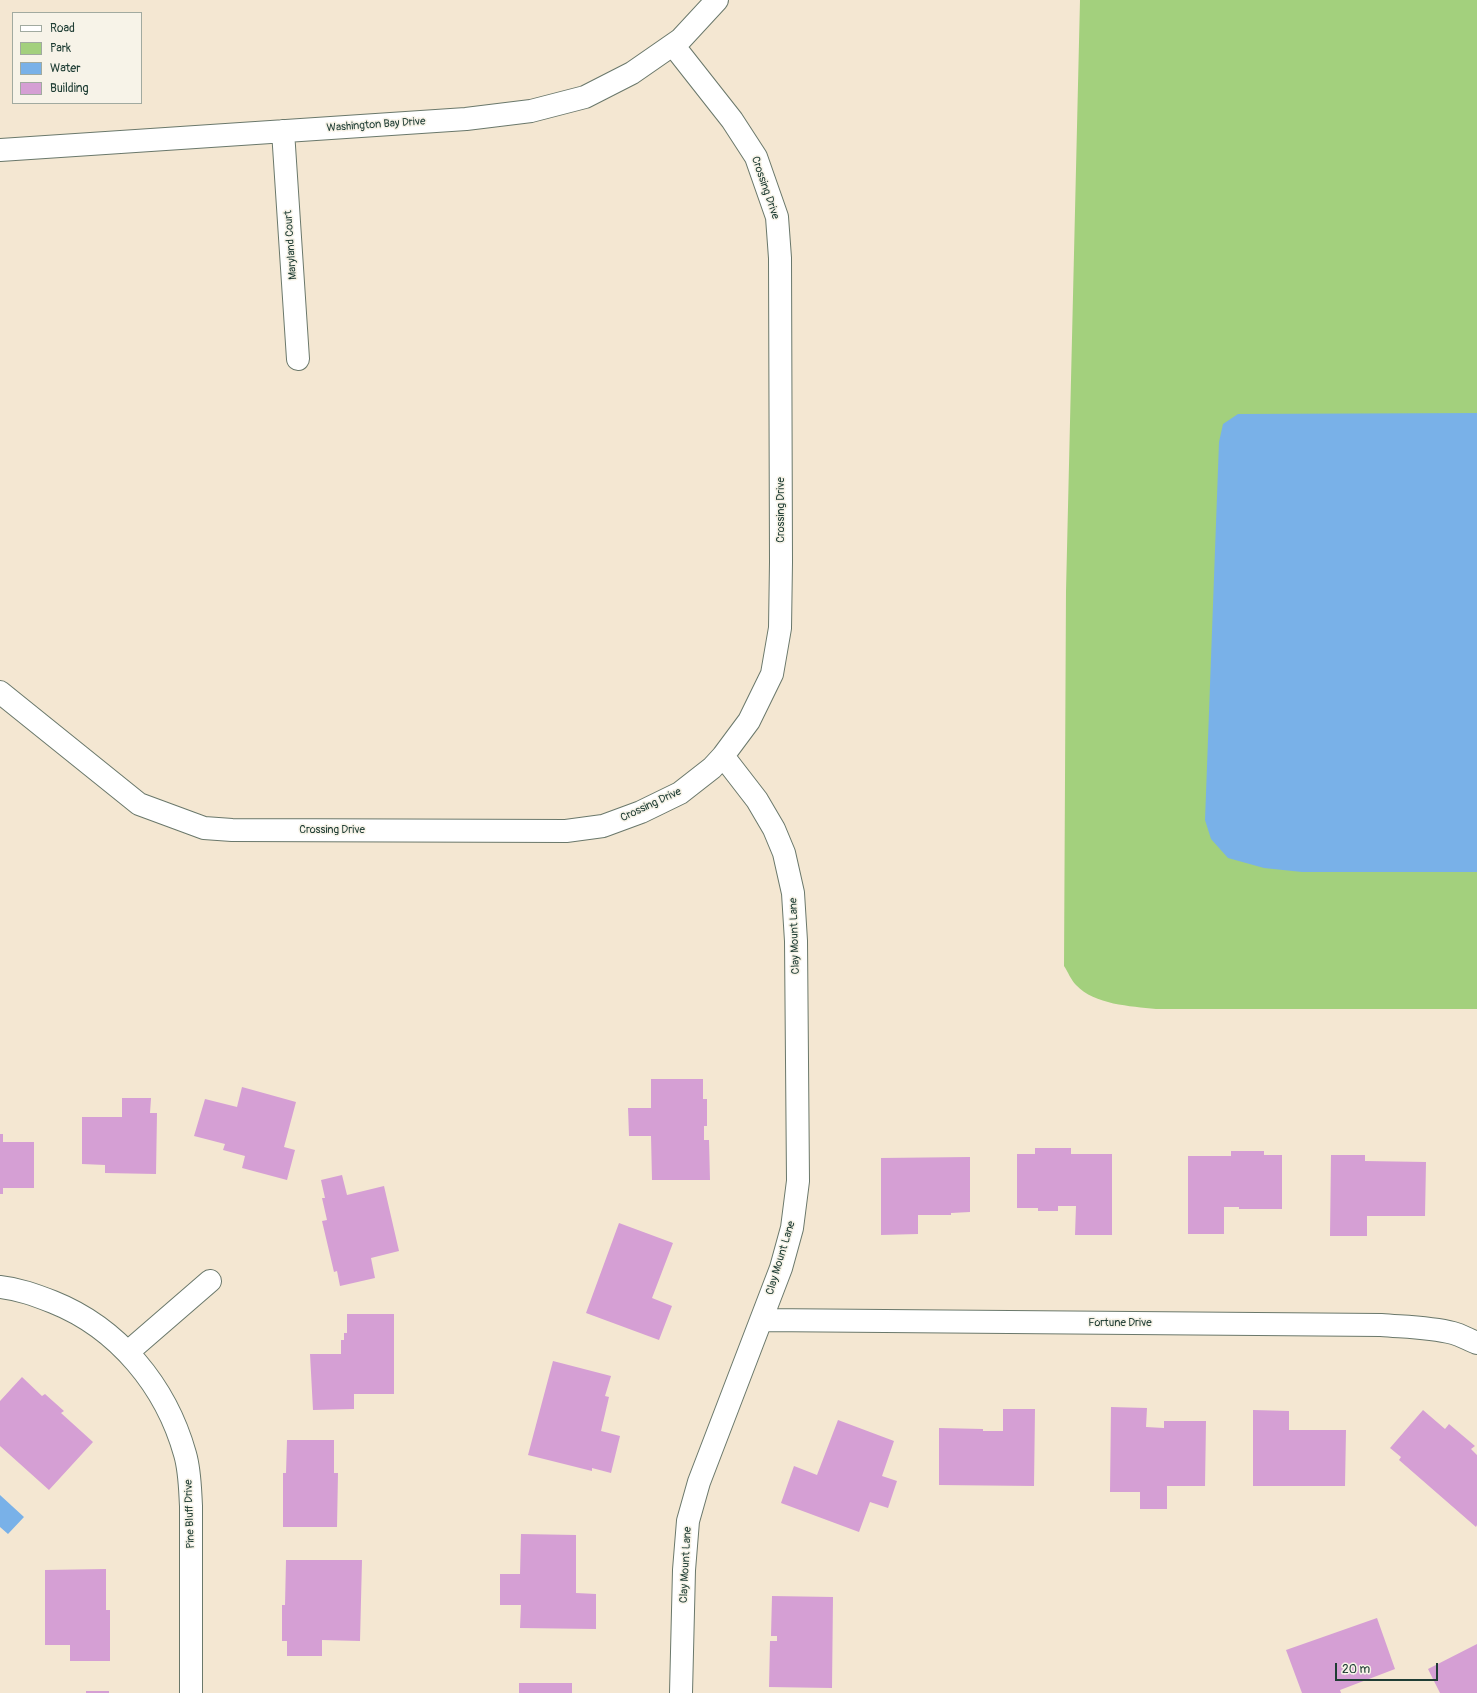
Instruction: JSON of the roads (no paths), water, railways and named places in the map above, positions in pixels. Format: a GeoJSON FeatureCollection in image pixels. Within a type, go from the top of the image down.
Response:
{"type":"FeatureCollection","features":[{"type":"Feature","properties":{"kind":"street","name":"Washington Bay Drive"},"geometry":{"type":"LineString","coordinates":[[0,150],[466,119],[531,111],[585,97],[632,73],[681,39],[717,0]]}},
{"type":"Feature","properties":{"kind":"street","name":"Crossing Drive"},"geometry":{"type":"LineString","coordinates":[[0,692],[139,804],[204,828],[232,830],[566,831],[603,826],[641,812],[680,793],[712,768],[723,756],[749,721],[772,674],[780,628],[780,258],[777,218],[756,157],[732,120],[673,45]]}},
{"type":"Feature","properties":{"kind":"street","name":"Maryland Court"},"geometry":{"type":"LineString","coordinates":[[283,131],[298,359]]}},
{"type":"Feature","properties":{"kind":"street","name":"Clay Mount Lane"},"geometry":{"type":"LineString","coordinates":[[681,1693],[684,1570],[688,1522],[698,1482],[781,1268],[792,1228],[798,1181],[796,941],[793,893],[784,852],[774,829],[757,800],[723,756]]}},
{"type":"Feature","properties":{"kind":"street"},"geometry":{"type":"LineString","coordinates":[[128,1352],[210,1282]]}},
{"type":"Feature","properties":{"kind":"street","name":"Pine Bluff Drive"},"geometry":{"type":"LineString","coordinates":[[0,1287],[22,1290],[70,1309],[91,1322],[128,1352],[150,1379],[166,1405],[177,1429],[187,1463],[192,1506],[191,1693]]}},
{"type":"Feature","properties":{"kind":"street","name":"Fortune Drive"},"geometry":{"type":"LineString","coordinates":[[761,1320],[1381,1325],[1417,1327],[1454,1333],[1477,1343]]}},
{"type":"Feature","properties":{"kind":"water"},"geometry":{"type":"Polygon","coordinates":[[[1477,413],[1477,872],[1302,872],[1264,868],[1228,858],[1211,839],[1205,820],[1219,442],[1223,424],[1238,414],[1477,413]]]}},
{"type":"Feature","properties":{"kind":"water"},"geometry":{"type":"Polygon","coordinates":[[[0,1495],[24,1517],[8,1534],[0,1527],[0,1495]]]}}]}
